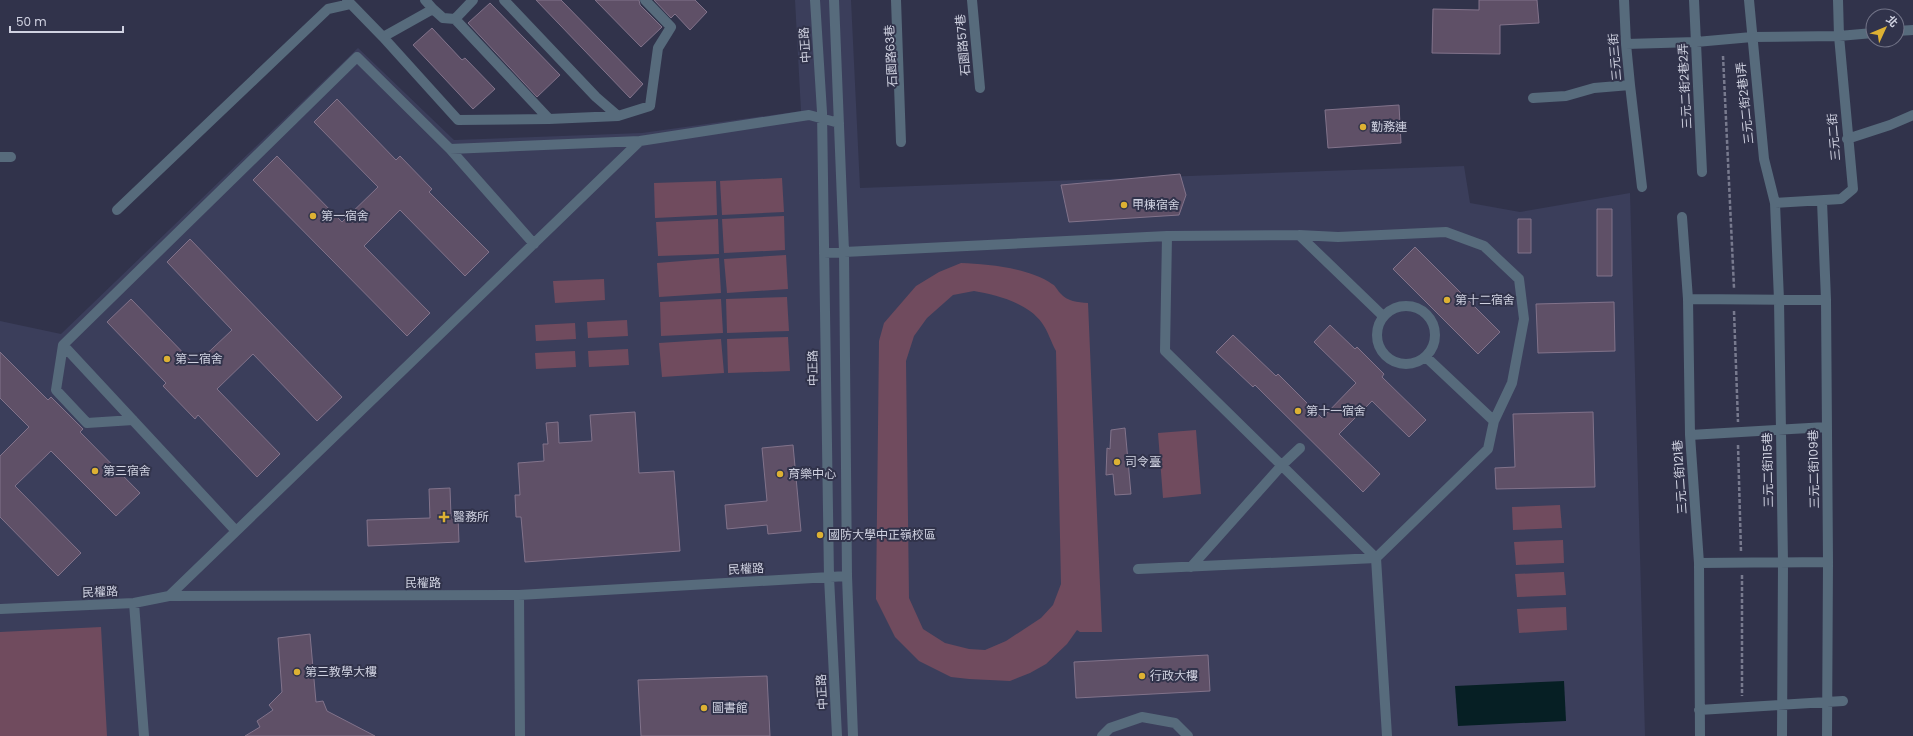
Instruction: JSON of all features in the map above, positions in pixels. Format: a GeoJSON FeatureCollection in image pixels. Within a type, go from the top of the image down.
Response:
{"type":"FeatureCollection","features":[{"type":"Feature","properties":{"kind":"street"},"geometry":{"type":"LineString","coordinates":[[425,0],[443,18],[455,19],[549,119]]}},
{"type":"Feature","properties":{"kind":"street"},"geometry":{"type":"LineString","coordinates":[[455,19],[473,0]]}},
{"type":"Feature","properties":{"kind":"street"},"geometry":{"type":"LineString","coordinates":[[504,0],[596,97],[618,116]]}},
{"type":"Feature","properties":{"kind":"street"},"geometry":{"type":"LineString","coordinates":[[117,210],[328,9],[348,2],[383,37],[458,120],[549,119],[618,116],[650,106],[658,48],[671,27],[645,0]]}},
{"type":"Feature","properties":{"kind":"street","name":"中正路"},"geometry":{"type":"LineString","coordinates":[[815,0],[822,112],[829,577],[837,736]]}},
{"type":"Feature","properties":{"kind":"street"},"geometry":{"type":"LineString","coordinates":[[834,0],[844,251],[847,576],[853,736]]}},
{"type":"Feature","properties":{"kind":"street"},"geometry":{"type":"LineString","coordinates":[[896,0],[901,142]]}},
{"type":"Feature","properties":{"kind":"street","name":"石園路63巷"},"geometry":{"type":"LineString","coordinates":[[901,0],[906,111]]}},
{"type":"Feature","properties":{"kind":"street","name":"石園路57巷"},"geometry":{"type":"LineString","coordinates":[[972,0],[980,88]]}},
{"type":"Feature","properties":{"kind":"street","name":"三元三街"},"geometry":{"type":"LineString","coordinates":[[1533,98],[1566,96],[1594,88],[1630,85],[1624,0]]}},
{"type":"Feature","properties":{"kind":"street","name":"三元二街2巷2弄"},"geometry":{"type":"LineString","coordinates":[[1694,0],[1702,172]]}},
{"type":"Feature","properties":{"kind":"street","name":"三元二街2巷1弄"},"geometry":{"type":"LineString","coordinates":[[1749,0],[1764,158],[1775,203]]}},
{"type":"Feature","properties":{"kind":"street","name":"三元二街"},"geometry":{"type":"LineString","coordinates":[[1775,203],[1822,202],[1841,199],[1853,189],[1847,139],[1839,36],[1838,0]]}},
{"type":"Feature","properties":{"kind":"street"},"geometry":{"type":"LineString","coordinates":[[383,37],[433,9]]}},
{"type":"Feature","properties":{"kind":"street"},"geometry":{"type":"LineString","coordinates":[[1626,44],[1696,42],[1752,37],[1839,36],[1865,34]]}},
{"type":"Feature","properties":{"kind":"street"},"geometry":{"type":"LineString","coordinates":[[133,420],[87,423],[56,390],[63,345],[357,57],[450,149],[534,244]]}},
{"type":"Feature","properties":{"kind":"street"},"geometry":{"type":"LineString","coordinates":[[1630,85],[1642,187]]}},
{"type":"Feature","properties":{"kind":"street"},"geometry":{"type":"LineString","coordinates":[[450,149],[640,141],[809,115],[839,124]]}},
{"type":"Feature","properties":{"kind":"street"},"geometry":{"type":"LineString","coordinates":[[1847,139],[1890,125],[1913,115]]}},
{"type":"Feature","properties":{"kind":"street"},"geometry":{"type":"LineString","coordinates":[[169,596],[640,141]]}},
{"type":"Feature","properties":{"kind":"street"},"geometry":{"type":"LineString","coordinates":[[0,157],[11,157]]}},
{"type":"Feature","properties":{"kind":"street","name":"三元二街109巷"},"geometry":{"type":"LineString","coordinates":[[1822,202],[1826,300],[1828,562],[1827,736]]}},
{"type":"Feature","properties":{"kind":"street","name":"三元二街115巷"},"geometry":{"type":"LineString","coordinates":[[1775,203],[1779,300],[1783,563],[1782,736]]}},
{"type":"Feature","properties":{"kind":"street","name":"三元二街121巷"},"geometry":{"type":"LineString","coordinates":[[1682,217],[1688,299],[1690,435],[1699,563],[1700,736]]}},
{"type":"Feature","properties":{"kind":"street"},"geometry":{"type":"LineString","coordinates":[[824,253],[1167,236],[1299,234],[1338,237],[1446,232],[1484,246],[1519,279],[1524,319],[1512,383],[1494,421],[1488,449],[1376,558],[1138,569]]}},
{"type":"Feature","properties":{"kind":"street"},"geometry":{"type":"LineString","coordinates":[[1299,234],[1383,316]]}},
{"type":"Feature","properties":{"kind":"street"},"geometry":{"type":"LineString","coordinates":[[1167,236],[1165,350],[1376,558],[1387,736]]}},
{"type":"Feature","properties":{"kind":"street"},"geometry":{"type":"LineString","coordinates":[[1688,299],[1826,300]]}},
{"type":"Feature","properties":{"kind":"street"},"geometry":{"type":"LineString","coordinates":[[1410,306],[1425,312],[1434,326],[1434,343],[1426,357],[1411,364],[1394,362],[1381,351],[1376,335],[1383,316],[1393,308],[1410,306]]}},
{"type":"Feature","properties":{"kind":"street"},"geometry":{"type":"LineString","coordinates":[[63,345],[236,531]]}},
{"type":"Feature","properties":{"kind":"street"},"geometry":{"type":"LineString","coordinates":[[1426,357],[1494,421]]}},
{"type":"Feature","properties":{"kind":"street"},"geometry":{"type":"LineString","coordinates":[[1690,435],[1781,431],[1827,427]]}},
{"type":"Feature","properties":{"kind":"street"},"geometry":{"type":"LineString","coordinates":[[1191,567],[1282,465],[1300,448]]}},
{"type":"Feature","properties":{"kind":"street"},"geometry":{"type":"LineString","coordinates":[[1699,563],[1828,562]]}},
{"type":"Feature","properties":{"kind":"street","name":"民權路"},"geometry":{"type":"LineString","coordinates":[[0,609],[134,603],[169,596],[518,595],[847,576]]}},
{"type":"Feature","properties":{"kind":"street"},"geometry":{"type":"LineString","coordinates":[[518,595],[520,736]]}},
{"type":"Feature","properties":{"kind":"street"},"geometry":{"type":"LineString","coordinates":[[134,603],[144,736]]}},
{"type":"Feature","properties":{"kind":"street"},"geometry":{"type":"LineString","coordinates":[[1699,710],[1843,701]]}},
{"type":"Feature","properties":{"kind":"street"},"geometry":{"type":"LineString","coordinates":[[1102,736],[1110,728],[1142,718],[1175,723],[1188,736]]}},
{"type":"Feature","properties":{"kind":"path"},"geometry":{"type":"LineString","coordinates":[[1722,56],[1734,300],[1742,563],[1742,707]]}},
{"type":"Feature","properties":{"kind":"shaded area","name":"國防大學中正嶺校區"},"geometry":{"type":"Polygon","coordinates":[[[795,0],[851,0],[860,188],[1464,166],[1470,203],[1520,212],[1630,193],[1645,736],[0,736],[0,321],[61,334],[358,48],[454,140],[642,133],[801,111],[795,0]]]}},
{"type":"Feature","properties":{"kind":"shaded area"},"geometry":{"type":"Polygon","coordinates":[[[782,178],[784,212],[722,215],[720,181],[782,178]]]}},
{"type":"Feature","properties":{"kind":"shaded area"},"geometry":{"type":"Polygon","coordinates":[[[716,181],[717,215],[655,218],[654,183],[716,181]]]}},
{"type":"Feature","properties":{"kind":"shaded area"},"geometry":{"type":"Polygon","coordinates":[[[784,216],[785,250],[724,253],[722,219],[784,216]]]}},
{"type":"Feature","properties":{"kind":"shaded area"},"geometry":{"type":"Polygon","coordinates":[[[718,219],[719,254],[658,256],[656,222],[718,219]]]}},
{"type":"Feature","properties":{"kind":"shaded area"},"geometry":{"type":"Polygon","coordinates":[[[786,255],[788,289],[727,293],[724,259],[786,255]]]}},
{"type":"Feature","properties":{"kind":"shaded area"},"geometry":{"type":"Polygon","coordinates":[[[719,258],[721,293],[659,297],[657,263],[719,258]]]}},
{"type":"Feature","properties":{"kind":"shaded area"},"geometry":{"type":"Polygon","coordinates":[[[961,263],[984,264],[1008,268],[1032,274],[1043,279],[1053,285],[1069,300],[1088,303],[1102,632],[1080,632],[1077,630],[1067,644],[1046,664],[1030,673],[1010,681],[951,677],[919,661],[895,637],[876,599],[879,341],[884,323],[916,286],[939,272],[961,263]],[[974,291],[953,295],[927,318],[914,336],[906,361],[909,598],[923,629],[945,643],[969,649],[985,650],[1006,641],[1041,618],[1053,605],[1061,584],[1056,351],[1044,326],[1029,310],[1011,301],[974,291]]]}},
{"type":"Feature","properties":{"kind":"shaded area"},"geometry":{"type":"Polygon","coordinates":[[[604,279],[605,300],[555,303],[553,281],[604,279]]]}},
{"type":"Feature","properties":{"kind":"shaded area"},"geometry":{"type":"Polygon","coordinates":[[[787,297],[789,331],[727,333],[726,299],[787,297]]]}},
{"type":"Feature","properties":{"kind":"shaded area"},"geometry":{"type":"Polygon","coordinates":[[[721,299],[723,333],[661,336],[660,302],[721,299]]]}},
{"type":"Feature","properties":{"kind":"shaded area"},"geometry":{"type":"Polygon","coordinates":[[[627,320],[628,336],[588,338],[587,322],[627,320]]]}},
{"type":"Feature","properties":{"kind":"shaded area"},"geometry":{"type":"Polygon","coordinates":[[[575,323],[576,339],[536,341],[535,325],[575,323]]]}},
{"type":"Feature","properties":{"kind":"shaded area"},"geometry":{"type":"Polygon","coordinates":[[[788,337],[790,371],[728,373],[727,339],[788,337]]]}},
{"type":"Feature","properties":{"kind":"shaded area"},"geometry":{"type":"Polygon","coordinates":[[[721,339],[724,373],[662,377],[659,343],[721,339]]]}},
{"type":"Feature","properties":{"kind":"shaded area"},"geometry":{"type":"Polygon","coordinates":[[[628,349],[629,365],[589,367],[588,351],[628,349]]]}},
{"type":"Feature","properties":{"kind":"shaded area"},"geometry":{"type":"Polygon","coordinates":[[[575,351],[576,367],[536,369],[535,353],[575,351]]]}},
{"type":"Feature","properties":{"kind":"shaded area"},"geometry":{"type":"Polygon","coordinates":[[[1196,430],[1201,494],[1163,498],[1158,433],[1196,430]]]}},
{"type":"Feature","properties":{"kind":"shaded area"},"geometry":{"type":"Polygon","coordinates":[[[1560,505],[1562,528],[1513,530],[1512,507],[1560,505]]]}},
{"type":"Feature","properties":{"kind":"shaded area"},"geometry":{"type":"Polygon","coordinates":[[[1563,540],[1564,563],[1516,565],[1514,542],[1563,540]]]}},
{"type":"Feature","properties":{"kind":"shaded area"},"geometry":{"type":"Polygon","coordinates":[[[1564,572],[1566,595],[1517,597],[1515,574],[1564,572]]]}},
{"type":"Feature","properties":{"kind":"shaded area"},"geometry":{"type":"Polygon","coordinates":[[[1566,607],[1567,630],[1519,633],[1517,609],[1566,607]]]}},
{"type":"Feature","properties":{"kind":"shaded area"},"geometry":{"type":"Polygon","coordinates":[[[101,627],[107,736],[0,736],[0,632],[101,627]]]}},
{"type":"Feature","properties":{"kind":"shaded area"},"geometry":{"type":"Polygon","coordinates":[[[1564,681],[1566,721],[1458,726],[1455,686],[1564,681]]]}},
{"type":"Feature","properties":{"kind":"building"},"geometry":{"type":"Polygon","coordinates":[[[536,0],[561,0],[643,84],[630,98],[536,0]]]}},
{"type":"Feature","properties":{"kind":"building"},"geometry":{"type":"Polygon","coordinates":[[[595,0],[639,0],[640,5],[662,27],[641,47],[595,0]]]}},
{"type":"Feature","properties":{"kind":"building"},"geometry":{"type":"Polygon","coordinates":[[[654,0],[695,0],[707,12],[690,30],[675,14],[671,18],[654,0]]]}},
{"type":"Feature","properties":{"kind":"building"},"geometry":{"type":"Polygon","coordinates":[[[1479,0],[1537,0],[1539,23],[1500,25],[1500,54],[1432,53],[1433,9],[1479,10],[1479,0]]]}},
{"type":"Feature","properties":{"kind":"building"},"geometry":{"type":"Polygon","coordinates":[[[490,3],[560,75],[537,97],[468,23],[490,3]]]}},
{"type":"Feature","properties":{"kind":"building"},"geometry":{"type":"Polygon","coordinates":[[[432,28],[462,60],[465,58],[495,89],[473,109],[413,45],[432,28]]]}},
{"type":"Feature","properties":{"kind":"building","name":"第一宿舍"},"geometry":{"type":"Polygon","coordinates":[[[337,99],[396,160],[400,156],[432,189],[429,192],[489,252],[465,276],[400,210],[364,246],[430,313],[407,336],[253,180],[277,156],[342,222],[378,187],[314,122],[337,99]]]}},
{"type":"Feature","properties":{"kind":"building","name":"勤務連"},"geometry":{"type":"Polygon","coordinates":[[[1399,105],[1401,143],[1328,148],[1325,110],[1399,105]]]}},
{"type":"Feature","properties":{"kind":"building","name":"甲棟宿舍"},"geometry":{"type":"Polygon","coordinates":[[[1180,174],[1186,195],[1179,215],[1069,222],[1061,185],[1180,174]]]}},
{"type":"Feature","properties":{"kind":"building"},"geometry":{"type":"Polygon","coordinates":[[[1597,209],[1612,209],[1612,276],[1597,276],[1597,209]]]}},
{"type":"Feature","properties":{"kind":"building"},"geometry":{"type":"Polygon","coordinates":[[[1518,219],[1531,219],[1531,253],[1518,253],[1518,219]]]}},
{"type":"Feature","properties":{"kind":"building","name":"第二宿舍"},"geometry":{"type":"Polygon","coordinates":[[[190,239],[342,397],[317,421],[253,354],[217,389],[280,454],[257,477],[198,415],[195,419],[163,386],[166,383],[107,322],[131,299],[195,365],[232,330],[167,262],[190,239]]]}},
{"type":"Feature","properties":{"kind":"building","name":"第十二宿舍"},"geometry":{"type":"Polygon","coordinates":[[[1415,247],[1500,332],[1478,354],[1393,269],[1415,247]]]}},
{"type":"Feature","properties":{"kind":"building"},"geometry":{"type":"Polygon","coordinates":[[[1614,302],[1615,351],[1538,353],[1536,304],[1614,302]]]}},
{"type":"Feature","properties":{"kind":"building","name":"第十一宿舍"},"geometry":{"type":"Polygon","coordinates":[[[1330,325],[1355,349],[1357,347],[1384,374],[1382,377],[1426,420],[1409,437],[1372,401],[1339,434],[1380,474],[1363,492],[1255,385],[1253,387],[1216,352],[1233,335],[1276,376],[1278,374],[1322,418],[1356,383],[1314,342],[1330,325]]]}},
{"type":"Feature","properties":{"kind":"building","name":"第三宿舍"},"geometry":{"type":"Polygon","coordinates":[[[0,352],[48,400],[51,397],[83,429],[80,432],[140,493],[116,516],[51,451],[15,486],[81,553],[58,576],[0,517],[0,456],[29,427],[0,398],[0,352]]]}},
{"type":"Feature","properties":{"kind":"building"},"geometry":{"type":"Polygon","coordinates":[[[635,412],[639,473],[674,471],[680,551],[525,562],[521,517],[516,517],[515,495],[520,495],[518,463],[544,461],[543,444],[548,444],[546,423],[558,422],[559,443],[592,441],[590,415],[635,412]]]}},
{"type":"Feature","properties":{"kind":"building"},"geometry":{"type":"Polygon","coordinates":[[[1593,412],[1595,487],[1496,489],[1495,468],[1515,467],[1513,414],[1593,412]]]}},
{"type":"Feature","properties":{"kind":"building","name":"司令臺"},"geometry":{"type":"Polygon","coordinates":[[[1125,428],[1131,494],[1115,495],[1113,474],[1106,475],[1107,448],[1110,449],[1111,430],[1125,428]]]}},
{"type":"Feature","properties":{"kind":"building","name":"育樂中心"},"geometry":{"type":"Polygon","coordinates":[[[793,445],[801,531],[768,534],[767,525],[727,529],[725,505],[767,501],[762,448],[793,445]]]}},
{"type":"Feature","properties":{"kind":"building","name":"醫務所"},"geometry":{"type":"Polygon","coordinates":[[[450,488],[451,516],[458,516],[459,542],[368,546],[367,520],[430,518],[429,489],[450,488]]]}},
{"type":"Feature","properties":{"kind":"building","name":"第三教學大樓"},"geometry":{"type":"Polygon","coordinates":[[[310,634],[316,702],[323,701],[327,711],[375,736],[245,736],[260,727],[257,721],[273,710],[269,705],[282,692],[278,638],[310,634]]]}},
{"type":"Feature","properties":{"kind":"building","name":"行政大樓"},"geometry":{"type":"Polygon","coordinates":[[[1208,655],[1210,691],[1076,698],[1074,662],[1208,655]]]}},
{"type":"Feature","properties":{"kind":"building","name":"圖書館"},"geometry":{"type":"Polygon","coordinates":[[[767,676],[770,736],[641,736],[638,680],[767,676]]]}},
{"type":"Feature","properties":{"kind":"place","name":"勤務連"},"geometry":{"type":"Point","coordinates":[1363,127]}},
{"type":"Feature","properties":{"kind":"place","name":"甲棟宿舍"},"geometry":{"type":"Point","coordinates":[1124,205]}},
{"type":"Feature","properties":{"kind":"place","name":"第一宿舍"},"geometry":{"type":"Point","coordinates":[313,216]}},
{"type":"Feature","properties":{"kind":"place","name":"第十二宿舍"},"geometry":{"type":"Point","coordinates":[1447,300]}},
{"type":"Feature","properties":{"kind":"place","name":"第二宿舍"},"geometry":{"type":"Point","coordinates":[167,359]}},
{"type":"Feature","properties":{"kind":"place","name":"第十一宿舍"},"geometry":{"type":"Point","coordinates":[1298,411]}},
{"type":"Feature","properties":{"kind":"place","name":"司令臺"},"geometry":{"type":"Point","coordinates":[1117,462]}},
{"type":"Feature","properties":{"kind":"place","name":"第三宿舍"},"geometry":{"type":"Point","coordinates":[95,471]}},
{"type":"Feature","properties":{"kind":"place","name":"育樂中心"},"geometry":{"type":"Point","coordinates":[780,474]}},
{"type":"Feature","properties":{"kind":"place","name":"醫務所"},"geometry":{"type":"Point","coordinates":[444,517]}},
{"type":"Feature","properties":{"kind":"place","name":"國防大學中正嶺校區"},"geometry":{"type":"Point","coordinates":[820,535]}},
{"type":"Feature","properties":{"kind":"place","name":"第三教學大樓"},"geometry":{"type":"Point","coordinates":[297,672]}},
{"type":"Feature","properties":{"kind":"place","name":"行政大樓"},"geometry":{"type":"Point","coordinates":[1142,676]}},
{"type":"Feature","properties":{"kind":"place","name":"圖書館"},"geometry":{"type":"Point","coordinates":[704,708]}}]}
